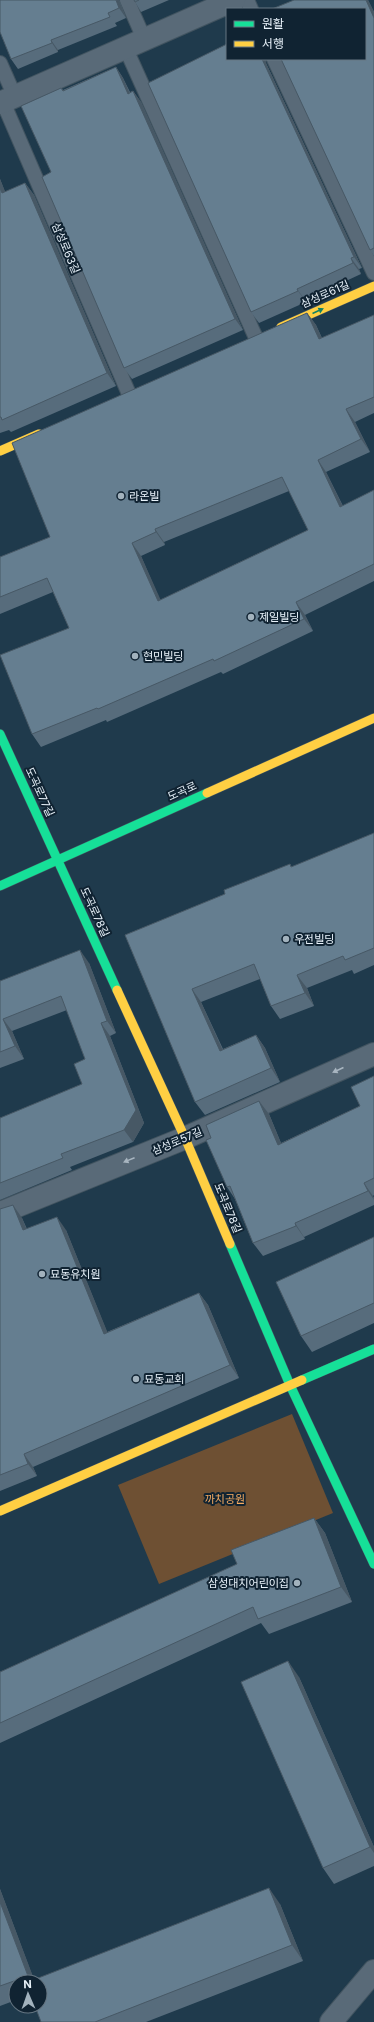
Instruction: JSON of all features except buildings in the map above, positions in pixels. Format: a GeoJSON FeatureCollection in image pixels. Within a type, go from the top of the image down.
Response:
{"type":"FeatureCollection","features":[{"type":"Feature","properties":{"kind":"street"},"geometry":{"type":"LineString","coordinates":[[6,101],[136,45],[234,0]]}},
{"type":"Feature","properties":{"kind":"street","name":"삼성로61길"},"geometry":{"type":"LineString","coordinates":[[260,337],[374,286]]}},
{"type":"Feature","properties":{"kind":"street"},"geometry":{"type":"LineString","coordinates":[[0,451],[50,429]]}},
{"type":"Feature","properties":{"kind":"street","name":"도곡로"},"geometry":{"type":"LineString","coordinates":[[0,886],[374,718]]}},
{"type":"Feature","properties":{"kind":"street","name":"도곡로77길"},"geometry":{"type":"LineString","coordinates":[[0,734],[58,861]]}},
{"type":"Feature","properties":{"kind":"street","name":"도곡로78길"},"geometry":{"type":"LineString","coordinates":[[58,861],[185,1138],[290,1384],[374,1564]]}},
{"type":"Feature","properties":{"kind":"street","name":"삼성로57길"},"geometry":{"type":"LineString","coordinates":[[0,1213],[185,1138],[374,1054]]}},
{"type":"Feature","properties":{"kind":"street"},"geometry":{"type":"LineString","coordinates":[[0,1511],[290,1384],[374,1349]]}},
{"type":"Feature","properties":{"kind":"street"},"geometry":{"type":"LineString","coordinates":[[331,2022],[374,1970]]}},
{"type":"Feature","properties":{"kind":"lane"},"geometry":{"type":"LineString","coordinates":[[127,0],[136,45],[260,337]]}},
{"type":"Feature","properties":{"kind":"lane"},"geometry":{"type":"LineString","coordinates":[[274,60],[374,273]]}},
{"type":"Feature","properties":{"kind":"lane","name":"삼성로63길"},"geometry":{"type":"LineString","coordinates":[[0,63],[6,101],[129,394]]}},
{"type":"Feature","properties":{"kind":"green space","name":"까치공원"},"geometry":{"type":"Polygon","coordinates":[[[292,1414],[333,1513],[159,1584],[118,1485],[292,1414]]]}},
{"type":"Feature","properties":{"kind":"traffic: fast"},"geometry":{"type":"LineString","coordinates":[[0,734],[117,990]]}},
{"type":"Feature","properties":{"kind":"traffic: fast"},"geometry":{"type":"LineString","coordinates":[[0,886],[207,793]]}},
{"type":"Feature","properties":{"kind":"traffic: fast"},"geometry":{"type":"LineString","coordinates":[[230,1244],[290,1385],[374,1564]]}},
{"type":"Feature","properties":{"kind":"traffic: fast"},"geometry":{"type":"LineString","coordinates":[[302,1380],[374,1349]]}},
{"type":"Feature","properties":{"kind":"traffic: slow"},"geometry":{"type":"LineString","coordinates":[[281,327],[374,286]]}},
{"type":"Feature","properties":{"kind":"traffic: slow"},"geometry":{"type":"LineString","coordinates":[[0,451],[39,434]]}},
{"type":"Feature","properties":{"kind":"traffic: slow"},"geometry":{"type":"LineString","coordinates":[[207,793],[374,718]]}},
{"type":"Feature","properties":{"kind":"traffic: slow"},"geometry":{"type":"LineString","coordinates":[[117,990],[185,1138],[230,1244]]}},
{"type":"Feature","properties":{"kind":"traffic: slow"},"geometry":{"type":"LineString","coordinates":[[0,1511],[302,1380]]}},
{"type":"Feature","properties":{"kind":"place","name":"라온빌"},"geometry":{"type":"Point","coordinates":[121,496]}},
{"type":"Feature","properties":{"kind":"place","name":"제일빌딩"},"geometry":{"type":"Point","coordinates":[251,617]}},
{"type":"Feature","properties":{"kind":"place","name":"현민빌딩"},"geometry":{"type":"Point","coordinates":[135,656]}},
{"type":"Feature","properties":{"kind":"place","name":"우전빌딩"},"geometry":{"type":"Point","coordinates":[286,939]}},
{"type":"Feature","properties":{"kind":"place","name":"묘동유치원"},"geometry":{"type":"Point","coordinates":[42,1274]}},
{"type":"Feature","properties":{"kind":"place","name":"묘동교회"},"geometry":{"type":"Point","coordinates":[136,1379]}},
{"type":"Feature","properties":{"kind":"place","name":"삼성대치어린이집"},"geometry":{"type":"Point","coordinates":[297,1583]}}]}
